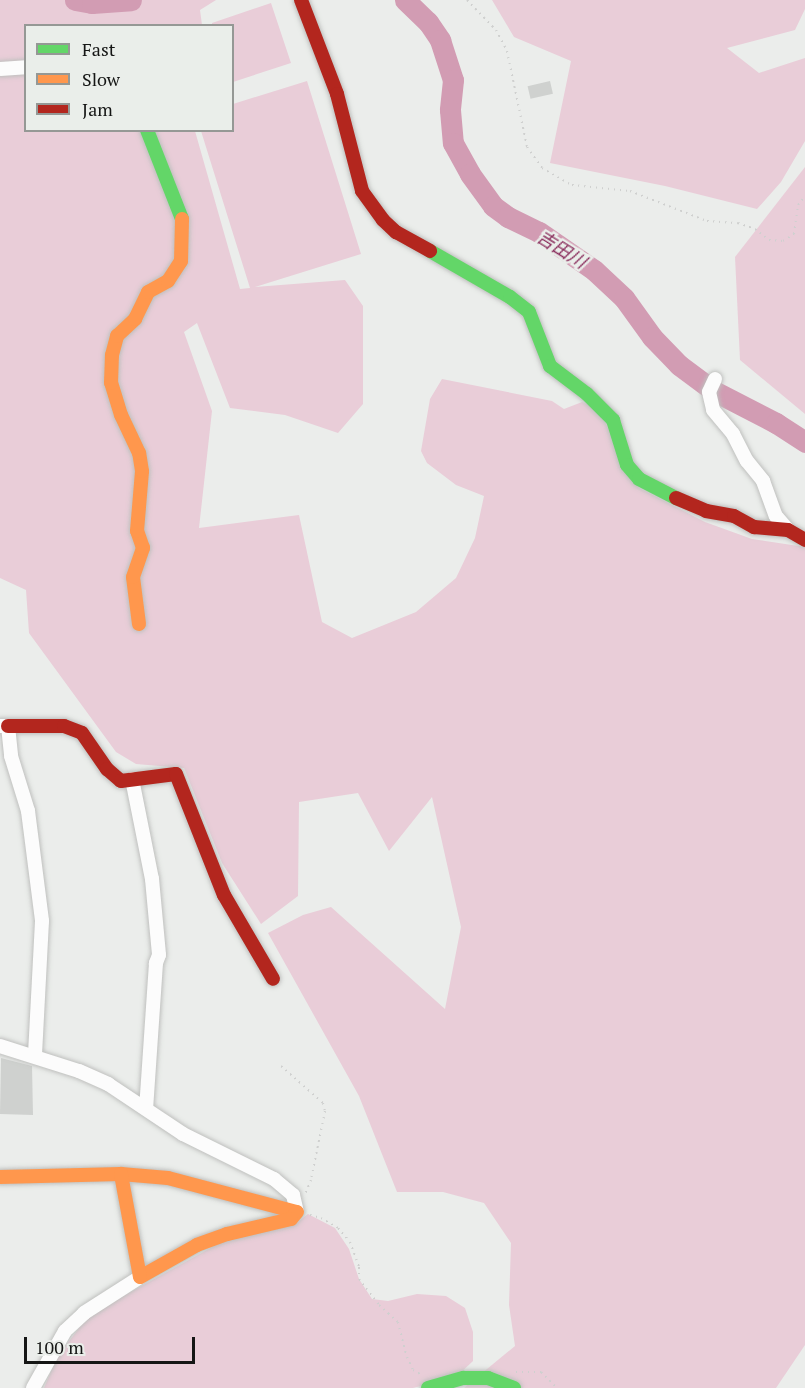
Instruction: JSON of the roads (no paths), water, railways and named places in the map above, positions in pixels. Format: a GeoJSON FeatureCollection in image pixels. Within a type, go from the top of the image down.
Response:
{"type":"FeatureCollection","features":[{"type":"Feature","properties":{"kind":"street"},"geometry":{"type":"LineString","coordinates":[[301,0],[337,94],[362,191],[383,220],[396,232],[510,297],[529,312],[550,366],[587,394],[613,420],[627,465],[639,479],[662,492],[706,511],[734,516],[754,527],[788,530]]}},
{"type":"Feature","properties":{"kind":"street"},"geometry":{"type":"LineString","coordinates":[[0,69],[24,68]]}},
{"type":"Feature","properties":{"kind":"street"},"geometry":{"type":"LineString","coordinates":[[139,624],[133,577],[143,548],[137,531],[142,471],[139,453],[121,415],[111,384],[112,355],[117,336],[135,319],[148,292],[168,281],[181,261],[182,214],[148,132]]}},
{"type":"Feature","properties":{"kind":"street"},"geometry":{"type":"LineString","coordinates":[[715,379],[709,392],[713,410],[733,434],[747,461],[763,481],[776,516],[788,530],[805,540]]}},
{"type":"Feature","properties":{"kind":"street"},"geometry":{"type":"LineString","coordinates":[[35,1056],[42,921],[28,811],[4,726],[64,726],[82,733],[115,778],[121,781],[176,774],[224,895],[273,980]]}},
{"type":"Feature","properties":{"kind":"street"},"geometry":{"type":"LineString","coordinates":[[132,779],[152,879],[159,955],[156,963],[146,1109]]}},
{"type":"Feature","properties":{"kind":"street"},"geometry":{"type":"LineString","coordinates":[[0,1046],[35,1056],[108,1084],[183,1134],[274,1179],[293,1195],[297,1212]]}},
{"type":"Feature","properties":{"kind":"street"},"geometry":{"type":"LineString","coordinates":[[0,1178],[121,1174],[168,1178],[233,1197],[297,1212]]}},
{"type":"Feature","properties":{"kind":"street"},"geometry":{"type":"LineString","coordinates":[[121,1174],[140,1277]]}},
{"type":"Feature","properties":{"kind":"street"},"geometry":{"type":"LineString","coordinates":[[33,1388],[64,1331],[84,1313],[140,1277],[197,1245],[227,1234],[291,1218],[297,1212]]}},
{"type":"Feature","properties":{"kind":"street"},"geometry":{"type":"LineString","coordinates":[[428,1384],[464,1378],[488,1378],[514,1388]]}},
{"type":"Feature","properties":{"kind":"waterway","name":"吉田川"},"geometry":{"type":"LineString","coordinates":[[75,0],[92,3],[131,0]]}},
{"type":"Feature","properties":{"kind":"waterway","name":"吉田川"},"geometry":{"type":"LineString","coordinates":[[405,0],[428,22],[440,40],[453,80],[450,110],[453,143],[470,174],[493,206],[508,217],[539,232],[594,270],[624,298],[652,337],[679,365],[714,391],[776,423],[805,442]]}}]}
